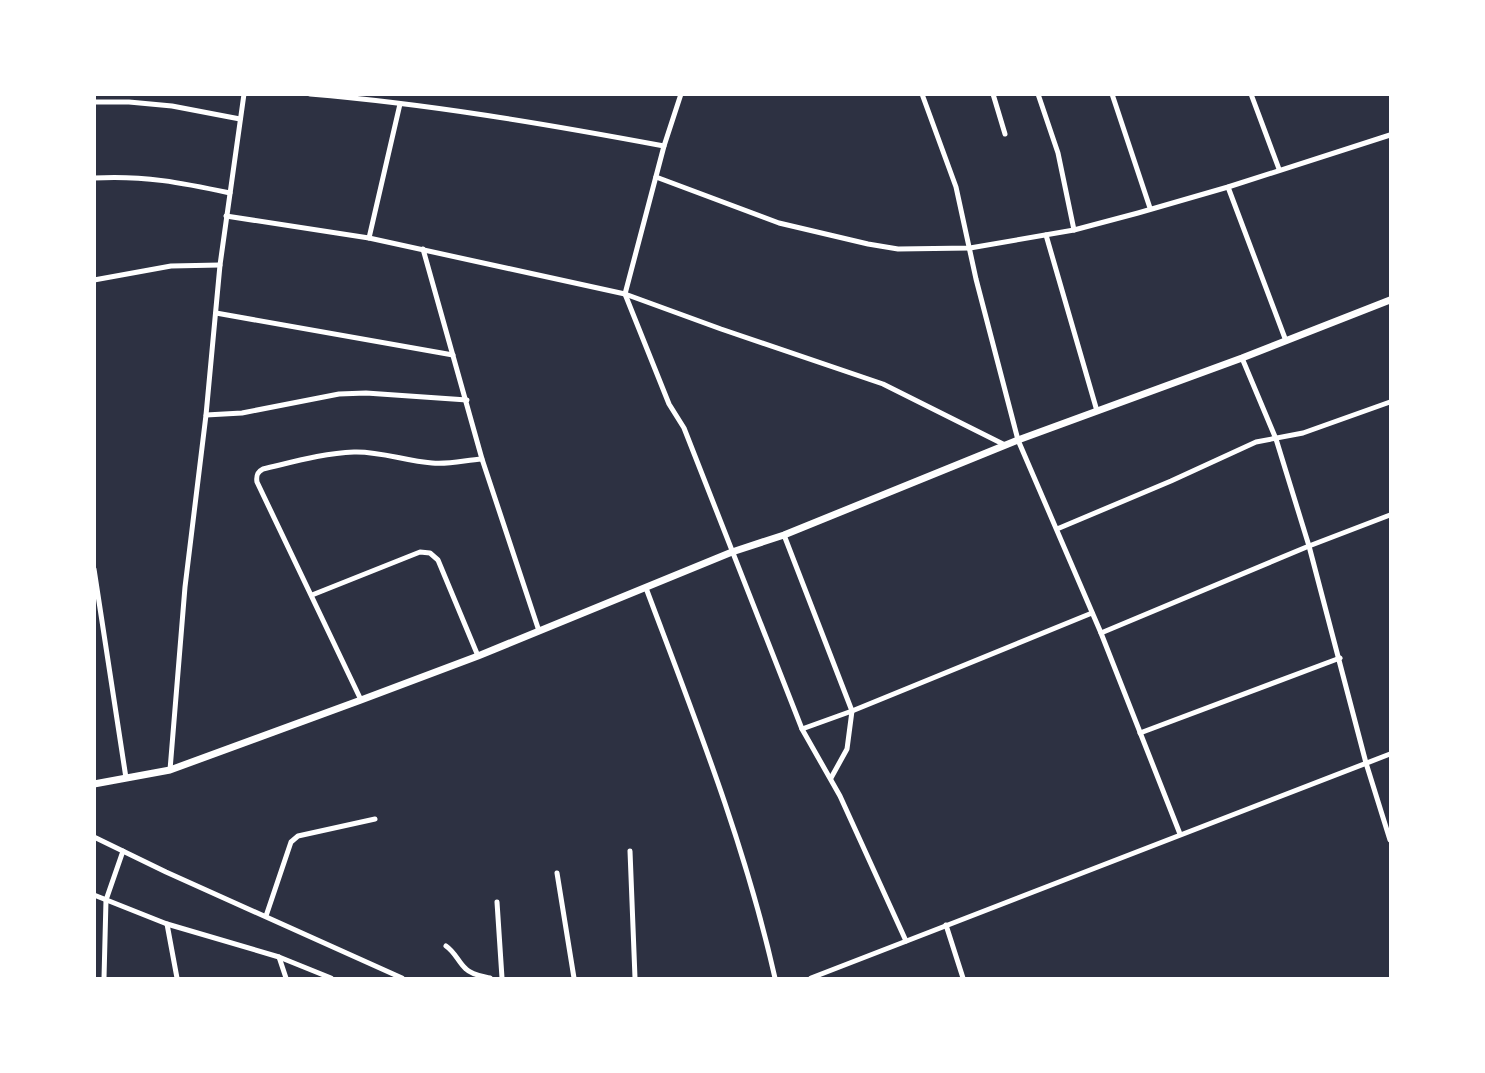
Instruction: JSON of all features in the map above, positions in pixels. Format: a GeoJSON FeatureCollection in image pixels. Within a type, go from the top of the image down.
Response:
{"type":"FeatureCollection","features":[{"type":"Feature","properties":{"kind":"street"},"geometry":{"type":"LineString","coordinates":[[170,770],[184,587],[206,416],[220,265],[244,94]]}},
{"type":"Feature","properties":{"kind":"street"},"geometry":{"type":"LineString","coordinates":[[310,94],[375,100],[542,123],[664,146]]}},
{"type":"Feature","properties":{"kind":"street"},"geometry":{"type":"LineString","coordinates":[[681,94],[664,146],[625,294],[669,404],[684,429],[802,729],[831,778],[906,941]]}},
{"type":"Feature","properties":{"kind":"street"},"geometry":{"type":"LineString","coordinates":[[922,94],[956,187],[976,279],[1018,440],[1101,633],[1180,834]]}},
{"type":"Feature","properties":{"kind":"street"},"geometry":{"type":"LineString","coordinates":[[993,94],[1005,134]]}},
{"type":"Feature","properties":{"kind":"street"},"geometry":{"type":"LineString","coordinates":[[1038,94],[1058,153],[1074,230]]}},
{"type":"Feature","properties":{"kind":"street"},"geometry":{"type":"LineString","coordinates":[[1112,94],[1150,208]]}},
{"type":"Feature","properties":{"kind":"street"},"geometry":{"type":"LineString","coordinates":[[1251,94],[1280,169]]}},
{"type":"Feature","properties":{"kind":"street"},"geometry":{"type":"LineString","coordinates":[[94,102],[172,106],[240,119]]}},
{"type":"Feature","properties":{"kind":"street"},"geometry":{"type":"LineString","coordinates":[[369,238],[400,104]]}},
{"type":"Feature","properties":{"kind":"street"},"geometry":{"type":"LineString","coordinates":[[656,177],[779,223],[868,244],[898,249],[970,248],[1074,230],[1228,187],[1390,135]]}},
{"type":"Feature","properties":{"kind":"street"},"geometry":{"type":"LineString","coordinates":[[94,178],[159,179],[230,193]]}},
{"type":"Feature","properties":{"kind":"street"},"geometry":{"type":"LineString","coordinates":[[1228,187],[1286,341]]}},
{"type":"Feature","properties":{"kind":"street"},"geometry":{"type":"LineString","coordinates":[[226,216],[369,238],[625,294],[721,330],[883,384],[1006,446]]}},
{"type":"Feature","properties":{"kind":"street"},"geometry":{"type":"LineString","coordinates":[[1046,235],[1097,411]]}},
{"type":"Feature","properties":{"kind":"street"},"geometry":{"type":"LineString","coordinates":[[423,249],[482,459],[539,631]]}},
{"type":"Feature","properties":{"kind":"street"},"geometry":{"type":"LineString","coordinates":[[94,280],[171,267],[220,265]]}},
{"type":"Feature","properties":{"kind":"street"},"geometry":{"type":"LineString","coordinates":[[94,784],[170,770],[361,700],[478,656],[732,552],[784,535],[1018,440],[1242,358],[1390,300]]}},
{"type":"Feature","properties":{"kind":"street"},"geometry":{"type":"LineString","coordinates":[[216,313],[453,355]]}},
{"type":"Feature","properties":{"kind":"street"},"geometry":{"type":"LineString","coordinates":[[1242,358],[1276,439],[1309,546],[1366,763],[1390,840]]}},
{"type":"Feature","properties":{"kind":"street"},"geometry":{"type":"LineString","coordinates":[[206,416],[242,413],[339,394],[366,393],[467,400]]}},
{"type":"Feature","properties":{"kind":"street"},"geometry":{"type":"LineString","coordinates":[[1057,529],[1256,442],[1303,433],[1390,402]]}},
{"type":"Feature","properties":{"kind":"street"},"geometry":{"type":"LineString","coordinates":[[361,700],[257,482],[258,472],[307,459],[352,452],[374,452],[410,461],[435,464],[482,459]]}},
{"type":"Feature","properties":{"kind":"street"},"geometry":{"type":"LineString","coordinates":[[1101,633],[1309,546],[1390,515]]}},
{"type":"Feature","properties":{"kind":"street"},"geometry":{"type":"LineString","coordinates":[[784,535],[852,711],[847,749],[831,778]]}},
{"type":"Feature","properties":{"kind":"street"},"geometry":{"type":"LineString","coordinates":[[312,596],[420,552],[430,553],[438,560],[478,656]]}},
{"type":"Feature","properties":{"kind":"street"},"geometry":{"type":"LineString","coordinates":[[94,569],[126,778]]}},
{"type":"Feature","properties":{"kind":"street"},"geometry":{"type":"LineString","coordinates":[[646,588],[722,791],[765,932],[775,978]]}},
{"type":"Feature","properties":{"kind":"street"},"geometry":{"type":"LineString","coordinates":[[802,729],[852,711],[1092,613]]}},
{"type":"Feature","properties":{"kind":"street"},"geometry":{"type":"LineString","coordinates":[[1140,733],[1340,658]]}},
{"type":"Feature","properties":{"kind":"street"},"geometry":{"type":"LineString","coordinates":[[811,978],[1390,754]]}},
{"type":"Feature","properties":{"kind":"street"},"geometry":{"type":"LineString","coordinates":[[266,916],[291,842],[298,836],[375,819]]}},
{"type":"Feature","properties":{"kind":"street"},"geometry":{"type":"LineString","coordinates":[[94,837],[402,978]]}},
{"type":"Feature","properties":{"kind":"street"},"geometry":{"type":"LineString","coordinates":[[104,978],[106,900],[123,851]]}},
{"type":"Feature","properties":{"kind":"street"},"geometry":{"type":"LineString","coordinates":[[630,851],[635,978]]}},
{"type":"Feature","properties":{"kind":"street"},"geometry":{"type":"LineString","coordinates":[[557,873],[574,978]]}},
{"type":"Feature","properties":{"kind":"street"},"geometry":{"type":"LineString","coordinates":[[94,895],[167,924],[279,957],[331,978]]}},
{"type":"Feature","properties":{"kind":"street"},"geometry":{"type":"LineString","coordinates":[[497,902],[502,978]]}},
{"type":"Feature","properties":{"kind":"street"},"geometry":{"type":"LineString","coordinates":[[167,924],[177,978]]}},
{"type":"Feature","properties":{"kind":"street"},"geometry":{"type":"LineString","coordinates":[[946,925],[963,978]]}},
{"type":"Feature","properties":{"kind":"street"},"geometry":{"type":"LineString","coordinates":[[446,946],[454,952],[464,968],[471,973],[490,978]]}},
{"type":"Feature","properties":{"kind":"street"},"geometry":{"type":"LineString","coordinates":[[279,957],[286,978]]}}]}
